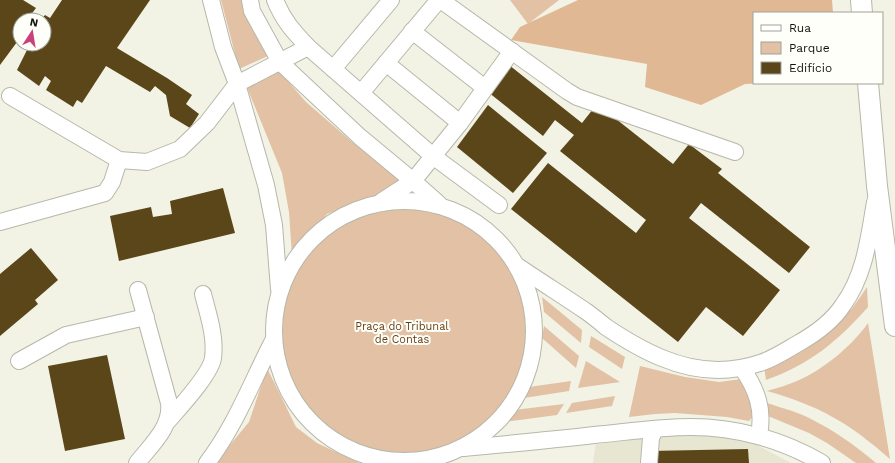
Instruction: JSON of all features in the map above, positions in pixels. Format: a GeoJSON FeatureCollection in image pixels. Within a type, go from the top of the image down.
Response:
{"type":"FeatureCollection","features":[{"type":"Feature","properties":{"kind":"main road"},"geometry":{"type":"LineString","coordinates":[[861,0],[862,12]]}},
{"type":"Feature","properties":{"kind":"main road"},"geometry":{"type":"LineString","coordinates":[[868,84],[877,186],[895,326]]}},
{"type":"Feature","properties":{"kind":"street"},"geometry":{"type":"LineString","coordinates":[[211,0],[223,47],[237,84],[266,185],[274,225],[279,292],[275,317],[274,339],[280,372],[292,397],[306,416],[328,436],[350,449],[392,462],[426,459],[460,449],[655,429],[691,427],[728,430],[759,436],[807,454],[822,463]]}},
{"type":"Feature","properties":{"kind":"street"},"geometry":{"type":"LineString","coordinates":[[250,0],[252,11],[280,62],[360,137],[440,205]]}},
{"type":"Feature","properties":{"kind":"street"},"geometry":{"type":"LineString","coordinates":[[275,0],[281,14],[308,47],[434,157],[499,205]]}},
{"type":"Feature","properties":{"kind":"street"},"geometry":{"type":"LineString","coordinates":[[333,69],[391,0]]}},
{"type":"Feature","properties":{"kind":"street"},"geometry":{"type":"LineString","coordinates":[[361,93],[437,2],[442,1],[566,91],[577,97],[735,152]]}},
{"type":"Feature","properties":{"kind":"street"},"geometry":{"type":"LineString","coordinates":[[412,31],[485,88]]}},
{"type":"Feature","properties":{"kind":"street"},"geometry":{"type":"LineString","coordinates":[[10,96],[119,160],[147,162],[180,149],[207,123],[237,84],[308,47]]}},
{"type":"Feature","properties":{"kind":"street"},"geometry":{"type":"LineString","coordinates":[[378,204],[413,181],[434,157],[460,123],[512,51]]}},
{"type":"Feature","properties":{"kind":"street"},"geometry":{"type":"LineString","coordinates":[[386,63],[460,123]]}},
{"type":"Feature","properties":{"kind":"street"},"geometry":{"type":"LineString","coordinates":[[0,222],[105,193],[112,182],[119,160]]}},
{"type":"Feature","properties":{"kind":"street"},"geometry":{"type":"LineString","coordinates":[[519,267],[633,345],[663,359],[696,368],[721,371],[742,368],[761,363],[781,354],[808,338],[830,322],[844,305],[859,275],[868,248],[877,186]]}},
{"type":"Feature","properties":{"kind":"street"},"geometry":{"type":"LineString","coordinates":[[279,292],[292,263],[302,248],[321,230],[338,218],[355,210],[378,204],[409,200],[440,205],[464,214],[495,237],[508,251],[519,267],[528,288],[533,304],[534,347],[526,378],[512,404],[487,432],[460,449]]}},
{"type":"Feature","properties":{"kind":"street"},"geometry":{"type":"LineString","coordinates":[[138,290],[169,403],[170,411],[168,421]]}},
{"type":"Feature","properties":{"kind":"street"},"geometry":{"type":"LineString","coordinates":[[137,463],[168,421],[203,379],[213,360],[213,338],[203,294]]}},
{"type":"Feature","properties":{"kind":"street"},"geometry":{"type":"LineString","coordinates":[[19,361],[66,335],[146,317]]}},
{"type":"Feature","properties":{"kind":"street"},"geometry":{"type":"LineString","coordinates":[[207,463],[217,450],[246,399],[274,339]]}},
{"type":"Feature","properties":{"kind":"street"},"geometry":{"type":"LineString","coordinates":[[742,368],[756,392],[762,421],[759,436]]}},
{"type":"Feature","properties":{"kind":"street"},"geometry":{"type":"LineString","coordinates":[[649,463],[651,438],[655,429]]}},
{"type":"Feature","properties":{"kind":"shaded area"},"geometry":{"type":"Polygon","coordinates":[[[578,0],[832,0],[833,12],[753,12],[753,84],[745,84],[701,105],[645,87],[647,64],[511,40],[520,27],[578,0]]]}},
{"type":"Feature","properties":{"kind":"shaded area"},"geometry":{"type":"Polygon","coordinates":[[[692,433],[755,444],[791,463],[593,463],[596,442],[692,433]]]}},
{"type":"Feature","properties":{"kind":"green space"},"geometry":{"type":"Polygon","coordinates":[[[221,0],[241,0],[249,20],[270,55],[239,69],[221,0]]]}},
{"type":"Feature","properties":{"kind":"green space"},"geometry":{"type":"Polygon","coordinates":[[[510,0],[559,0],[528,24],[510,0]]]}},
{"type":"Feature","properties":{"kind":"green space"},"geometry":{"type":"Polygon","coordinates":[[[279,71],[306,102],[351,141],[409,187],[368,199],[327,214],[292,256],[289,212],[282,173],[246,85],[279,71]]]}},
{"type":"Feature","properties":{"kind":"green space","name":"Praça do Tribunal de Contas"},"geometry":{"type":"Polygon","coordinates":[[[404,201],[429,204],[454,211],[476,223],[496,239],[512,259],[524,281],[531,306],[534,331],[531,356],[524,381],[512,403],[496,423],[476,439],[454,451],[429,458],[404,461],[379,458],[354,451],[332,439],[312,423],[296,403],[284,381],[277,356],[274,331],[277,306],[284,281],[296,259],[312,239],[332,223],[354,211],[379,204],[404,201]]]}},
{"type":"Feature","properties":{"kind":"green space"},"geometry":{"type":"Polygon","coordinates":[[[867,287],[868,307],[845,331],[822,351],[796,367],[766,380],[764,367],[796,355],[823,337],[847,314],[867,287]]]}},
{"type":"Feature","properties":{"kind":"green space"},"geometry":{"type":"Polygon","coordinates":[[[542,297],[582,330],[581,343],[544,312],[542,297]]]}},
{"type":"Feature","properties":{"kind":"green space"},"geometry":{"type":"Polygon","coordinates":[[[868,323],[890,459],[861,435],[833,417],[803,403],[767,391],[794,382],[827,364],[854,340],[868,323]]]}},
{"type":"Feature","properties":{"kind":"green space"},"geometry":{"type":"Polygon","coordinates":[[[544,326],[579,356],[576,368],[542,338],[544,326]]]}},
{"type":"Feature","properties":{"kind":"green space"},"geometry":{"type":"Polygon","coordinates":[[[591,336],[625,357],[622,369],[589,347],[591,336]]]}},
{"type":"Feature","properties":{"kind":"green space"},"geometry":{"type":"Polygon","coordinates":[[[586,361],[620,382],[578,388],[586,361]]]}},
{"type":"Feature","properties":{"kind":"green space"},"geometry":{"type":"Polygon","coordinates":[[[640,366],[685,377],[719,382],[742,379],[750,388],[754,415],[749,421],[727,417],[675,413],[629,417],[640,366]]]}},
{"type":"Feature","properties":{"kind":"green space"},"geometry":{"type":"Polygon","coordinates":[[[267,368],[296,427],[317,443],[359,463],[215,463],[249,422],[267,368]]]}},
{"type":"Feature","properties":{"kind":"green space"},"geometry":{"type":"Polygon","coordinates":[[[571,381],[569,391],[524,398],[529,387],[571,381]]]}},
{"type":"Feature","properties":{"kind":"green space"},"geometry":{"type":"Polygon","coordinates":[[[615,396],[612,406],[566,413],[572,403],[615,396]]]}},
{"type":"Feature","properties":{"kind":"green space"},"geometry":{"type":"Polygon","coordinates":[[[767,403],[801,414],[820,424],[845,439],[876,463],[856,463],[827,443],[809,433],[768,416],[767,403]]]}},
{"type":"Feature","properties":{"kind":"green space"},"geometry":{"type":"Polygon","coordinates":[[[564,404],[557,415],[504,422],[514,410],[564,404]]]}},
{"type":"Feature","properties":{"kind":"building"},"geometry":{"type":"Polygon","coordinates":[[[0,0],[23,0],[36,8],[33,12],[12,12],[12,49],[0,65],[0,0]]]}},
{"type":"Feature","properties":{"kind":"building"},"geometry":{"type":"Polygon","coordinates":[[[62,0],[150,0],[117,48],[192,95],[186,104],[199,114],[190,128],[170,116],[166,95],[155,86],[150,92],[106,66],[82,103],[77,100],[73,107],[46,90],[51,81],[45,76],[39,86],[17,70],[26,52],[52,52],[52,15],[62,0]]]}},
{"type":"Feature","properties":{"kind":"building"},"geometry":{"type":"Polygon","coordinates":[[[509,65],[582,123],[597,104],[673,164],[689,144],[722,169],[718,173],[810,247],[789,273],[701,203],[689,218],[780,290],[743,336],[706,307],[678,342],[511,209],[548,163],[636,233],[646,220],[560,151],[574,135],[555,120],[543,136],[488,92],[509,65]]]}},
{"type":"Feature","properties":{"kind":"building"},"geometry":{"type":"Polygon","coordinates":[[[488,105],[547,153],[513,193],[457,147],[488,105]]]}},
{"type":"Feature","properties":{"kind":"building"},"geometry":{"type":"Polygon","coordinates":[[[223,188],[235,233],[119,261],[110,216],[151,207],[153,217],[172,214],[170,201],[223,188]]]}},
{"type":"Feature","properties":{"kind":"building"},"geometry":{"type":"Polygon","coordinates":[[[31,248],[58,280],[35,300],[38,304],[0,336],[0,274],[31,248]]]}},
{"type":"Feature","properties":{"kind":"building"},"geometry":{"type":"Polygon","coordinates":[[[107,355],[125,439],[65,451],[48,366],[107,355]]]}},
{"type":"Feature","properties":{"kind":"building"},"geometry":{"type":"Polygon","coordinates":[[[748,449],[749,463],[650,463],[650,451],[748,449]]]}}]}
